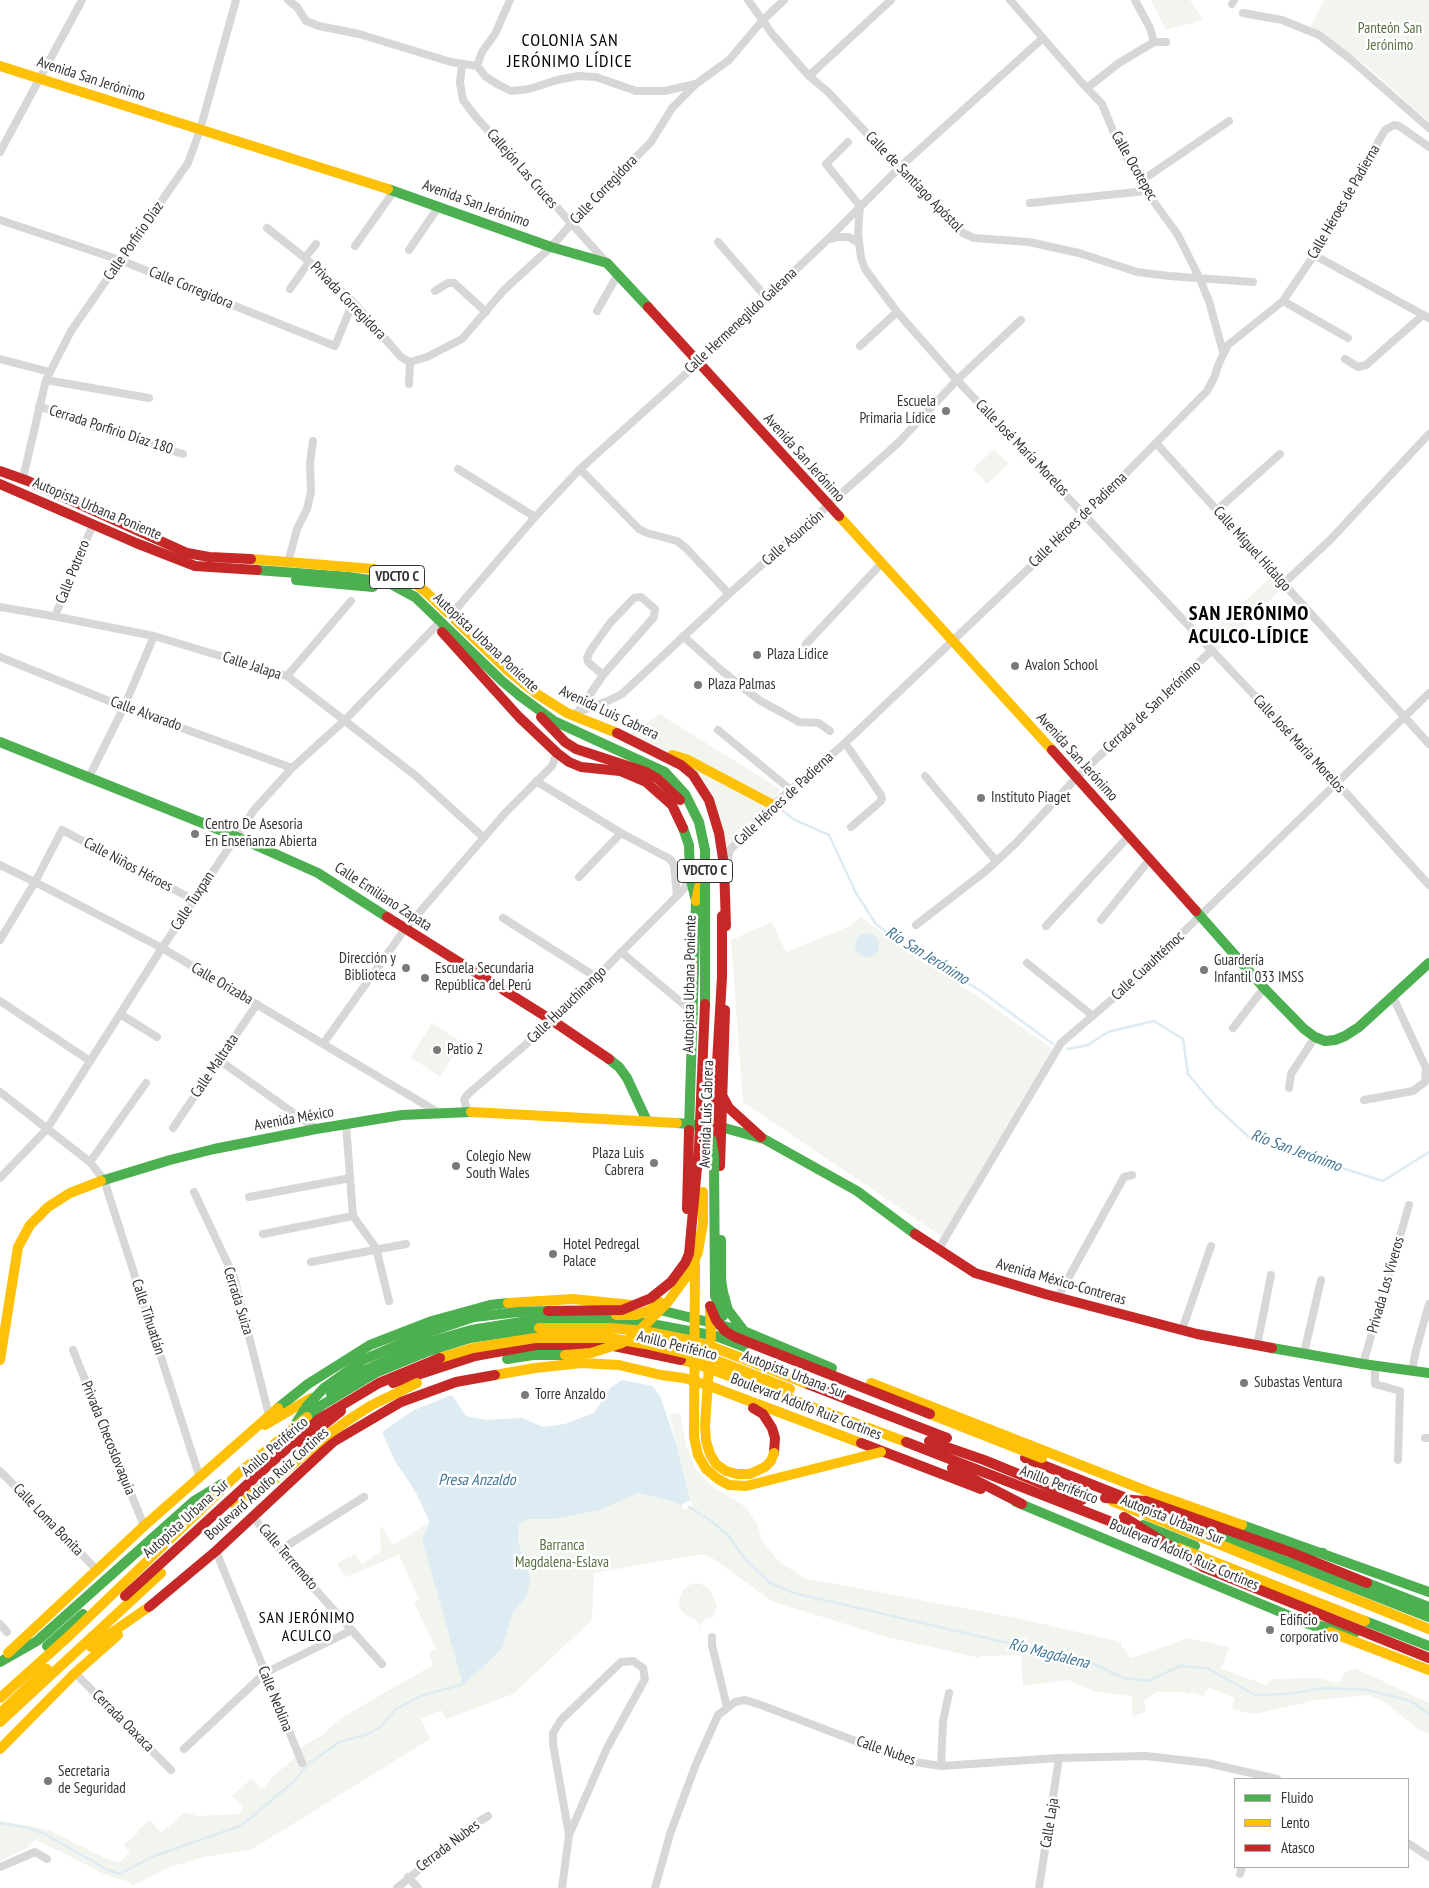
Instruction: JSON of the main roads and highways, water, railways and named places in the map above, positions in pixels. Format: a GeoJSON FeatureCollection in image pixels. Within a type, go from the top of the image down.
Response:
{"type":"FeatureCollection","features":[{"type":"Feature","properties":{"kind":"main road","name":"Avenida San Jerónimo"},"geometry":{"type":"LineString","coordinates":[[0,66],[394,191],[551,247],[607,263],[1077,778],[1292,1018],[1315,1037],[1335,1040],[1345,1036],[1359,1027],[1429,963]]}},
{"type":"Feature","properties":{"kind":"main road","name":"Avenida Luis Cabrera"},"geometry":{"type":"LineString","coordinates":[[0,471],[23,478],[188,552],[358,565],[397,573],[408,578],[426,592],[506,669],[537,694],[649,748],[681,765],[693,775],[709,800],[719,833],[724,872],[726,925],[721,1128],[721,1279],[728,1310],[744,1331]]}},
{"type":"Feature","properties":{"kind":"main road","name":"Autopista Urbana Poniente"},"geometry":{"type":"LineString","coordinates":[[0,471],[28,481],[187,553],[209,557],[251,558],[374,569],[393,575],[420,591],[507,676],[537,701],[564,718],[671,766],[690,787],[705,813],[709,824],[713,857],[714,977],[709,1124]]}},
{"type":"Feature","properties":{"kind":"main road","name":"Avenida Luis Cabrera"},"geometry":{"type":"LineString","coordinates":[[0,485],[91,529],[155,557],[194,570],[385,588],[410,601],[436,626],[519,717],[569,762],[581,766],[620,771],[646,782],[672,804],[687,837],[690,876],[699,896],[701,928],[694,1252],[696,1316],[694,1437],[698,1455],[706,1469],[718,1479],[728,1485],[746,1486],[881,1452]]}},
{"type":"Feature","properties":{"kind":"main road","name":"Autopista Urbana Poniente"},"geometry":{"type":"LineString","coordinates":[[0,485],[195,566],[349,577],[389,583],[414,597],[502,681],[554,721],[666,772],[685,794],[700,822],[705,850],[705,1023],[699,1146],[690,1245],[685,1263],[671,1282],[651,1298],[622,1310],[518,1312],[474,1318],[423,1334],[363,1360],[324,1388],[306,1406],[293,1428]]}},
{"type":"Feature","properties":{"kind":"main road"},"geometry":{"type":"LineString","coordinates":[[519,717],[524,702],[537,694]]}},
{"type":"Feature","properties":{"kind":"main road"},"geometry":{"type":"LineString","coordinates":[[531,705],[564,742],[576,749],[646,772],[658,779],[673,792],[684,805],[696,836],[700,869],[699,896]]}},
{"type":"Feature","properties":{"kind":"main road","name":"Calle Emiliano Zapata"},"geometry":{"type":"LineString","coordinates":[[0,742],[88,779],[235,836],[318,873],[553,1021],[619,1068],[627,1078],[647,1121]]}},
{"type":"Feature","properties":{"kind":"main road"},"geometry":{"type":"LineString","coordinates":[[649,748],[686,759],[773,805]]}},
{"type":"Feature","properties":{"kind":"main road","name":"Avenida Luis Cabrera"},"geometry":{"type":"LineString","coordinates":[[569,762],[599,758],[620,758],[655,771],[672,785],[691,811],[699,836],[702,855],[692,1052],[686,1234],[682,1263],[672,1286],[646,1307]]}},
{"type":"Feature","properties":{"kind":"main road"},"geometry":{"type":"LineString","coordinates":[[712,810],[720,865],[722,977],[708,1232],[711,1335],[704,1426],[710,1454],[716,1464],[726,1472],[750,1474],[765,1467],[771,1461],[774,1452],[774,1433],[763,1414],[737,1402],[719,1390]]}},
{"type":"Feature","properties":{"kind":"main road"},"geometry":{"type":"LineString","coordinates":[[692,1052],[696,1061],[702,1066],[716,1066],[724,1058]]}},
{"type":"Feature","properties":{"kind":"main road"},"geometry":{"type":"LineString","coordinates":[[722,1092],[728,1108],[764,1139]]}},
{"type":"Feature","properties":{"kind":"main road","name":"Avenida México"},"geometry":{"type":"LineString","coordinates":[[0,1360],[18,1247],[30,1225],[48,1207],[70,1193],[104,1180],[214,1149],[346,1124],[440,1112],[647,1121],[721,1128]]}},
{"type":"Feature","properties":{"kind":"main road"},"geometry":{"type":"LineString","coordinates":[[204,1523],[274,1480],[346,1421],[370,1406],[417,1383],[446,1373],[502,1360],[533,1355],[591,1354],[609,1348],[635,1335],[667,1303],[689,1273],[698,1252],[703,1223],[704,1153],[709,1124]]}},
{"type":"Feature","properties":{"kind":"main road"},"geometry":{"type":"LineString","coordinates":[[709,1124],[714,1156],[714,1281],[719,1308],[734,1333],[753,1351],[782,1365],[805,1383]]}},
{"type":"Feature","properties":{"kind":"main road","name":"Avenida México-Contreras"},"geometry":{"type":"LineString","coordinates":[[721,1128],[764,1139],[857,1191],[938,1250],[975,1273],[1182,1330],[1257,1346],[1412,1372],[1429,1373]]}},
{"type":"Feature","properties":{"kind":"main road"},"geometry":{"type":"LineString","coordinates":[[246,1436],[325,1390],[361,1366],[408,1345],[475,1323],[514,1317],[561,1314],[636,1314],[650,1310],[659,1304],[679,1281],[689,1266],[694,1252]]}},
{"type":"Feature","properties":{"kind":"main road"},"geometry":{"type":"LineString","coordinates":[[0,1661],[199,1475],[308,1384],[370,1345],[432,1321],[490,1305],[538,1300],[573,1299],[646,1307],[685,1315],[744,1331],[840,1372],[1152,1493],[1429,1592]]}},
{"type":"Feature","properties":{"kind":"main road"},"geometry":{"type":"LineString","coordinates":[[612,1302],[668,1327]]}},
{"type":"Feature","properties":{"kind":"main road"},"geometry":{"type":"LineString","coordinates":[[710,1306],[716,1320],[725,1331],[735,1337],[1042,1458],[1152,1509]]}},
{"type":"Feature","properties":{"kind":"main road","name":"Anillo Periférico"},"geometry":{"type":"LineString","coordinates":[[0,1689],[222,1484],[355,1375],[422,1344],[471,1330],[534,1320],[630,1320],[716,1336],[892,1403],[1152,1509],[1246,1544],[1429,1617]]}},
{"type":"Feature","properties":{"kind":"main road","name":"Autopista Urbana Sur"},"geometry":{"type":"LineString","coordinates":[[0,1698],[70,1636],[240,1472],[322,1406],[385,1369],[426,1352],[470,1338],[534,1328],[611,1328],[667,1334],[713,1347],[1105,1498],[1429,1629]]}},
{"type":"Feature","properties":{"kind":"main road","name":"Autopista Urbana Sur"},"geometry":{"type":"LineString","coordinates":[[0,1713],[319,1418],[379,1383],[427,1362],[473,1348],[535,1338],[610,1338],[718,1361],[840,1409],[984,1460],[1428,1643]]}},
{"type":"Feature","properties":{"kind":"main road","name":"Anillo Periférico"},"geometry":{"type":"LineString","coordinates":[[0,1722],[286,1456],[344,1409],[398,1381],[475,1356],[536,1345],[609,1345],[697,1364],[873,1429],[1428,1643]]}},
{"type":"Feature","properties":{"kind":"main road","name":"Boulevard Adolfo Ruiz Cortines"},"geometry":{"type":"LineString","coordinates":[[0,1749],[75,1672],[216,1551],[333,1442],[401,1402],[456,1382],[535,1368],[581,1363],[619,1365],[684,1378],[719,1390],[1022,1504],[1308,1624],[1429,1670]]}},
{"type":"Feature","properties":{"kind":"main road"},"geometry":{"type":"LineString","coordinates":[[873,1429],[1022,1504]]}},
{"type":"Feature","properties":{"kind":"main road"},"geometry":{"type":"LineString","coordinates":[[1042,1458],[1080,1465]]}},
{"type":"Feature","properties":{"kind":"main road"},"geometry":{"type":"LineString","coordinates":[[0,1661],[37,1641],[194,1501],[222,1484]]}},
{"type":"Feature","properties":{"kind":"main road"},"geometry":{"type":"LineString","coordinates":[[1105,1498],[1146,1501],[1290,1552],[1429,1607]]}},
{"type":"Feature","properties":{"kind":"main road"},"geometry":{"type":"LineString","coordinates":[[1124,1517],[1203,1567],[1429,1658]]}},
{"type":"Feature","properties":{"kind":"main road"},"geometry":{"type":"LineString","coordinates":[[1246,1544],[1323,1553]]}},
{"type":"Feature","properties":{"kind":"main road"},"geometry":{"type":"LineString","coordinates":[[53,1673],[153,1604]]}},
{"type":"Feature","properties":{"kind":"main road"},"geometry":{"type":"LineString","coordinates":[[1308,1624],[1428,1643]]}},
{"type":"Feature","properties":{"kind":"water"},"geometry":{"type":"Polygon","coordinates":[[[867,933],[872,934],[878,940],[878,950],[872,956],[867,957],[862,956],[856,950],[855,945],[856,940],[862,934],[867,933]]]}},
{"type":"Feature","properties":{"kind":"water","name":"Presa Anzaldo"},"geometry":{"type":"Polygon","coordinates":[[[622,1380],[653,1386],[660,1396],[676,1443],[690,1500],[681,1505],[638,1493],[600,1510],[554,1519],[528,1519],[519,1524],[518,1542],[531,1580],[525,1599],[513,1612],[502,1649],[463,1685],[422,1539],[429,1520],[415,1491],[395,1461],[382,1432],[414,1410],[452,1395],[466,1416],[486,1420],[522,1418],[543,1427],[565,1424],[594,1413],[610,1388],[622,1380]]]}},
{"type":"Feature","properties":{"kind":"waterway","name":"Río San Jerónimo"},"geometry":{"type":"LineString","coordinates":[[782,810],[793,819],[829,835],[856,893],[876,924],[907,947],[978,989],[1053,1044]]}},
{"type":"Feature","properties":{"kind":"waterway","name":"Río San Jerónimo"},"geometry":{"type":"LineString","coordinates":[[1068,1049],[1088,1045],[1108,1032],[1154,1021],[1183,1039],[1188,1074],[1215,1106],[1251,1139],[1383,1181],[1429,1152]]}},
{"type":"Feature","properties":{"kind":"waterway","name":"Río Magdalena"},"geometry":{"type":"LineString","coordinates":[[689,1507],[728,1535],[744,1558],[770,1583],[794,1593],[1089,1662],[1124,1678],[1148,1681],[1180,1666],[1207,1668],[1255,1695],[1287,1694],[1323,1688],[1368,1690],[1411,1701],[1429,1714]]}},
{"type":"Feature","properties":{"kind":"waterway"},"geometry":{"type":"LineString","coordinates":[[0,1823],[28,1828],[45,1834],[108,1870],[119,1874],[154,1856],[240,1826],[293,1782],[309,1763],[341,1741],[366,1735],[380,1727],[396,1709],[423,1695],[461,1685],[464,1682]]}},
{"type":"Feature","properties":{"kind":"place","name":"Escuela Primaria Lídice"},"geometry":{"type":"Point","coordinates":[946,411]}},
{"type":"Feature","properties":{"kind":"place","name":"Plaza Lídice"},"geometry":{"type":"Point","coordinates":[757,655]}},
{"type":"Feature","properties":{"kind":"place","name":"Avalon School"},"geometry":{"type":"Point","coordinates":[1015,666]}},
{"type":"Feature","properties":{"kind":"place","name":"Plaza Palmas"},"geometry":{"type":"Point","coordinates":[698,685]}},
{"type":"Feature","properties":{"kind":"place","name":"Instituto Piaget"},"geometry":{"type":"Point","coordinates":[981,798]}},
{"type":"Feature","properties":{"kind":"place","name":"Centro De Asesoria En Enseñanza Abierta"},"geometry":{"type":"Point","coordinates":[195,834]}},
{"type":"Feature","properties":{"kind":"place","name":"Dirección y Biblioteca"},"geometry":{"type":"Point","coordinates":[406,968]}},
{"type":"Feature","properties":{"kind":"place","name":"Guardería Infantil 033 IMSS"},"geometry":{"type":"Point","coordinates":[1204,970]}},
{"type":"Feature","properties":{"kind":"place","name":"Escuela Secundaria República del Perú"},"geometry":{"type":"Point","coordinates":[425,978]}},
{"type":"Feature","properties":{"kind":"place","name":"Patio 2"},"geometry":{"type":"Point","coordinates":[437,1050]}},
{"type":"Feature","properties":{"kind":"place","name":"Plaza Luis Cabrera"},"geometry":{"type":"Point","coordinates":[654,1163]}},
{"type":"Feature","properties":{"kind":"place","name":"Colegio New South Wales"},"geometry":{"type":"Point","coordinates":[456,1166]}},
{"type":"Feature","properties":{"kind":"place","name":"Hotel Pedregal Palace"},"geometry":{"type":"Point","coordinates":[553,1254]}},
{"type":"Feature","properties":{"kind":"place","name":"Subastas Ventura"},"geometry":{"type":"Point","coordinates":[1244,1383]}},
{"type":"Feature","properties":{"kind":"place","name":"Torre Anzaldo"},"geometry":{"type":"Point","coordinates":[525,1395]}},
{"type":"Feature","properties":{"kind":"place","name":"Edificio corporativo"},"geometry":{"type":"Point","coordinates":[1270,1630]}},
{"type":"Feature","properties":{"kind":"place","name":"Secretaria de Seguridad"},"geometry":{"type":"Point","coordinates":[48,1781]}},
{"type":"Feature","properties":{"kind":"district","name":"COLONIA SAN JERÓNIMO LÍDICE"},"geometry":{"type":"Point","coordinates":[570,51]}},
{"type":"Feature","properties":{"kind":"district","name":"SAN JERÓNIMO ACULCO-LÍDICE"},"geometry":{"type":"Point","coordinates":[1249,626]}},
{"type":"Feature","properties":{"kind":"district","name":"SAN JERÓNIMO ACULCO"},"geometry":{"type":"Point","coordinates":[307,1627]}},
{"type":"Feature","properties":{"kind":"park label","name":"Panteón San Jerónimo"},"geometry":{"type":"Point","coordinates":[1390,38]}},
{"type":"Feature","properties":{"kind":"park label","name":"Barranca Magdalena-Eslava"},"geometry":{"type":"Point","coordinates":[562,1554]}}]}
